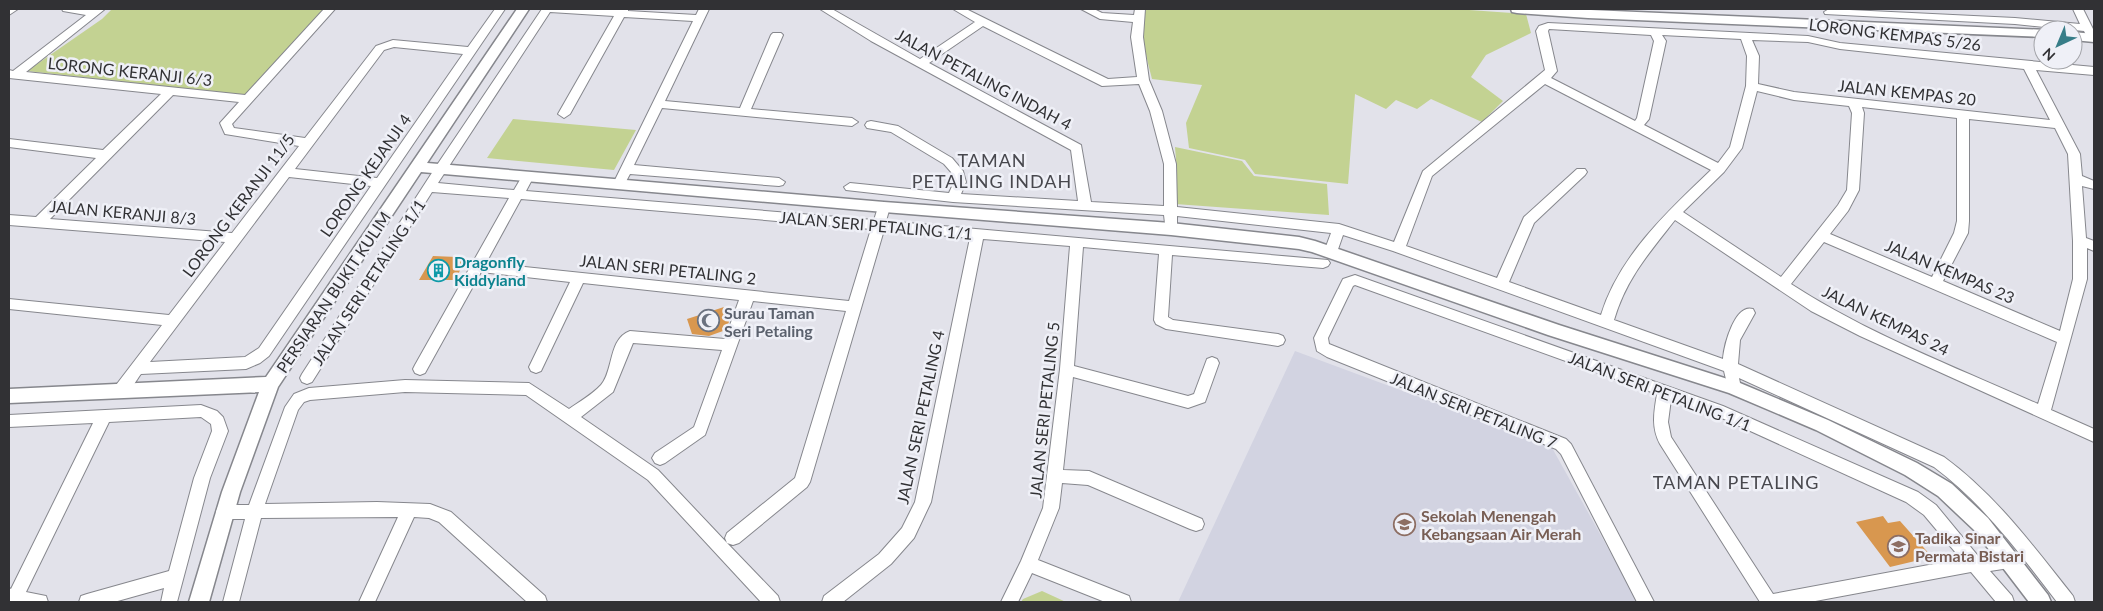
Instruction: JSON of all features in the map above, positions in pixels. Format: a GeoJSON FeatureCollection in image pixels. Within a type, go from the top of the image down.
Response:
{"type":"FeatureCollection","features":[{"type":"Feature","properties":{"kind":"street"},"geometry":{"type":"LineString","coordinates":[[9,12],[13,9]]}},
{"type":"Feature","properties":{"kind":"street"},"geometry":{"type":"LineString","coordinates":[[67,9],[98,11]]}},
{"type":"Feature","properties":{"kind":"street"},"geometry":{"type":"LineString","coordinates":[[308,143],[229,131],[226,123],[330,9]]}},
{"type":"Feature","properties":{"kind":"street","name":"LORONG KEJANJI 4"},"geometry":{"type":"LineString","coordinates":[[137,368],[246,363],[264,352],[500,9]]}},
{"type":"Feature","properties":{"kind":"street","name":"PERSIARAN BUKIT KULIM"},"geometry":{"type":"LineString","coordinates":[[199,602],[224,512],[250,433],[271,384],[522,9]]}},
{"type":"Feature","properties":{"kind":"street"},"geometry":{"type":"LineString","coordinates":[[547,9],[702,14],[619,184]]}},
{"type":"Feature","properties":{"kind":"street","name":"JALAN SERI PETALING 1/1"},"geometry":{"type":"LineString","coordinates":[[308,378],[441,168],[547,9]]}},
{"type":"Feature","properties":{"kind":"street","name":"JALAN PETALING INDAH 4"},"geometry":{"type":"LineString","coordinates":[[825,9],[920,64],[1077,148],[1085,206]]}},
{"type":"Feature","properties":{"kind":"street"},"geometry":{"type":"LineString","coordinates":[[958,9],[1106,83],[1144,80]]}},
{"type":"Feature","properties":{"kind":"street"},"geometry":{"type":"LineString","coordinates":[[1086,9],[1100,16],[1139,14],[1137,37],[1144,80],[1156,111],[1170,164],[1171,228]]}},
{"type":"Feature","properties":{"kind":"street"},"geometry":{"type":"LineString","coordinates":[[1517,9],[1629,12],[1836,24],[2033,32]]}},
{"type":"Feature","properties":{"kind":"street"},"geometry":{"type":"LineString","coordinates":[[2078,9],[2091,35]]}},
{"type":"Feature","properties":{"kind":"street"},"geometry":{"type":"LineString","coordinates":[[1828,10],[1836,24]]}},
{"type":"Feature","properties":{"kind":"street"},"geometry":{"type":"LineString","coordinates":[[1828,10],[2015,21],[2091,35]]}},
{"type":"Feature","properties":{"kind":"street"},"geometry":{"type":"LineString","coordinates":[[12,74],[98,11]]}},
{"type":"Feature","properties":{"kind":"street"},"geometry":{"type":"LineString","coordinates":[[564,114],[622,11]]}},
{"type":"Feature","properties":{"kind":"street"},"geometry":{"type":"LineString","coordinates":[[1629,12],[1637,31]]}},
{"type":"Feature","properties":{"kind":"street"},"geometry":{"type":"LineString","coordinates":[[920,64],[982,22]]}},
{"type":"Feature","properties":{"kind":"street","name":"LORONG KEMPAS 5/26"},"geometry":{"type":"LineString","coordinates":[[1544,80],[1551,71],[1543,28],[1548,26],[1808,39],[1840,46],[2094,71]]}},
{"type":"Feature","properties":{"kind":"street"},"geometry":{"type":"LineString","coordinates":[[1637,126],[1643,119],[1660,41],[1655,32]]}},
{"type":"Feature","properties":{"kind":"street"},"geometry":{"type":"LineString","coordinates":[[744,112],[777,35]]}},
{"type":"Feature","properties":{"kind":"street"},"geometry":{"type":"LineString","coordinates":[[1606,323],[1613,299],[1630,267],[1674,213],[1720,169],[1736,148],[1752,86],[1753,56],[1745,36]]}},
{"type":"Feature","properties":{"kind":"street","name":"LORONG KERANJI 11/5"},"geometry":{"type":"LineString","coordinates":[[118,392],[380,48],[390,44],[473,47]]}},
{"type":"Feature","properties":{"kind":"street"},"geometry":{"type":"LineString","coordinates":[[473,47],[497,46]]}},
{"type":"Feature","properties":{"kind":"street"},"geometry":{"type":"LineString","coordinates":[[2028,66],[2074,154],[2080,241],[2080,279],[2066,339],[2043,413]]}},
{"type":"Feature","properties":{"kind":"street","name":"LORONG KERANJI 6/3"},"geometry":{"type":"LineString","coordinates":[[12,74],[249,99]]}},
{"type":"Feature","properties":{"kind":"street"},"geometry":{"type":"LineString","coordinates":[[1398,248],[1427,174],[1544,80],[1720,169]]}},
{"type":"Feature","properties":{"kind":"street","name":"JALAN KEMPAS 20"},"geometry":{"type":"LineString","coordinates":[[1752,86],[1794,96],[2059,124]]}},
{"type":"Feature","properties":{"kind":"street"},"geometry":{"type":"LineString","coordinates":[[39,222],[169,92]]}},
{"type":"Feature","properties":{"kind":"street"},"geometry":{"type":"LineString","coordinates":[[1783,285],[1843,208],[1853,190],[1858,112],[1854,103]]}},
{"type":"Feature","properties":{"kind":"street"},"geometry":{"type":"LineString","coordinates":[[658,104],[852,122]]}},
{"type":"Feature","properties":{"kind":"street"},"geometry":{"type":"LineString","coordinates":[[1935,284],[1961,233],[1963,221],[1963,114]]}},
{"type":"Feature","properties":{"kind":"street"},"geometry":{"type":"LineString","coordinates":[[871,124],[894,129],[948,161],[957,171],[960,182],[953,198]]}},
{"type":"Feature","properties":{"kind":"street"},"geometry":{"type":"LineString","coordinates":[[9,143],[106,155]]}},
{"type":"Feature","properties":{"kind":"street"},"geometry":{"type":"LineString","coordinates":[[418,167],[884,207],[1171,228],[1298,243],[1327,258],[1734,388],[1822,425],[1911,469],[1945,490],[1981,524],[2041,602]]}},
{"type":"Feature","properties":{"kind":"street"},"geometry":{"type":"LineString","coordinates":[[627,169],[779,182]]}},
{"type":"Feature","properties":{"kind":"street"},"geometry":{"type":"LineString","coordinates":[[285,172],[379,183]]}},
{"type":"Feature","properties":{"kind":"street"},"geometry":{"type":"LineString","coordinates":[[1501,285],[1529,220],[1581,172]]}},
{"type":"Feature","properties":{"kind":"street"},"geometry":{"type":"LineString","coordinates":[[420,369],[528,176]]}},
{"type":"Feature","properties":{"kind":"street"},"geometry":{"type":"LineString","coordinates":[[2076,178],[2094,185]]}},
{"type":"Feature","properties":{"kind":"street","name":"JALAN SERI PETALING 1/1"},"geometry":{"type":"LineString","coordinates":[[429,187],[1166,250],[1327,258]]}},
{"type":"Feature","properties":{"kind":"street"},"geometry":{"type":"LineString","coordinates":[[850,188],[953,198],[1172,211],[1339,229],[1398,248],[1730,366],[1939,462],[1958,476],[2012,532],[2067,602]]}},
{"type":"Feature","properties":{"kind":"street"},"geometry":{"type":"LineString","coordinates":[[734,538],[802,482],[884,207]]}},
{"type":"Feature","properties":{"kind":"street","name":"JALAN KEMPAS 24"},"geometry":{"type":"LineString","coordinates":[[1674,213],[1816,307],[1865,332],[2094,436]]}},
{"type":"Feature","properties":{"kind":"street","name":"JALAN KERANJI 8/3"},"geometry":{"type":"LineString","coordinates":[[9,220],[235,238]]}},
{"type":"Feature","properties":{"kind":"street"},"geometry":{"type":"LineString","coordinates":[[1327,258],[1339,229]]}},
{"type":"Feature","properties":{"kind":"street","name":"JALAN SERI PETALING 4"},"geometry":{"type":"LineString","coordinates":[[830,602],[885,559],[908,533],[923,502],[977,234]]}},
{"type":"Feature","properties":{"kind":"street","name":"JALAN KEMPAS 23"},"geometry":{"type":"LineString","coordinates":[[1821,235],[2066,339]]}},
{"type":"Feature","properties":{"kind":"street"},"geometry":{"type":"LineString","coordinates":[[2080,241],[2094,246]]}},
{"type":"Feature","properties":{"kind":"street","name":"JALAN SERI PETALING 5"},"geometry":{"type":"LineString","coordinates":[[1009,602],[1028,564],[1051,508],[1067,369],[1076,242]]}},
{"type":"Feature","properties":{"kind":"street"},"geometry":{"type":"LineString","coordinates":[[1166,250],[1160,320],[1171,326],[1278,340]]}},
{"type":"Feature","properties":{"kind":"street","name":"JALAN SERI PETALING 2"},"geometry":{"type":"LineString","coordinates":[[477,267],[854,306]]}},
{"type":"Feature","properties":{"kind":"street"},"geometry":{"type":"LineString","coordinates":[[536,367],[579,278]]}},
{"type":"Feature","properties":{"kind":"street","name":"JALAN SERI PETALING 1/1"},"geometry":{"type":"LineString","coordinates":[[1332,353],[1322,347],[1321,338],[1348,283],[1355,280],[1718,410],[1912,497],[1930,510],[2006,602]]}},
{"type":"Feature","properties":{"kind":"street"},"geometry":{"type":"LineString","coordinates":[[660,458],[700,431],[748,295]]}},
{"type":"Feature","properties":{"kind":"street"},"geometry":{"type":"LineString","coordinates":[[9,304],[172,321]]}},
{"type":"Feature","properties":{"kind":"street"},"geometry":{"type":"LineString","coordinates":[[1734,388],[1730,366],[1730,350],[1735,333],[1748,313]]}},
{"type":"Feature","properties":{"kind":"street"},"geometry":{"type":"LineString","coordinates":[[570,417],[608,388],[625,341],[630,337],[730,345]]}},
{"type":"Feature","properties":{"kind":"street","name":"JALAN SERI PETALING 7"},"geometry":{"type":"LineString","coordinates":[[1332,353],[1561,444],[1569,454],[1646,602]]}},
{"type":"Feature","properties":{"kind":"street"},"geometry":{"type":"LineString","coordinates":[[1067,369],[1188,402],[1200,398],[1212,363]]}},
{"type":"Feature","properties":{"kind":"street"},"geometry":{"type":"LineString","coordinates":[[9,396],[271,384]]}},
{"type":"Feature","properties":{"kind":"street"},"geometry":{"type":"LineString","coordinates":[[232,602],[255,510],[292,407],[299,398],[309,394],[405,386],[529,389],[653,475],[772,602]]}},
{"type":"Feature","properties":{"kind":"street"},"geometry":{"type":"LineString","coordinates":[[1666,391],[1661,420],[1661,431],[1665,440],[1770,602],[1976,564],[2010,562]]}},
{"type":"Feature","properties":{"kind":"street"},"geometry":{"type":"LineString","coordinates":[[9,422],[201,411],[212,414],[218,421],[220,431],[202,478],[169,602]]}},
{"type":"Feature","properties":{"kind":"street"},"geometry":{"type":"LineString","coordinates":[[40,602],[12,596],[104,416]]}},
{"type":"Feature","properties":{"kind":"street"},"geometry":{"type":"LineString","coordinates":[[1054,476],[1089,478],[1196,524]]}},
{"type":"Feature","properties":{"kind":"street"},"geometry":{"type":"LineString","coordinates":[[224,512],[377,509],[430,511],[445,517],[539,602]]}},
{"type":"Feature","properties":{"kind":"street"},"geometry":{"type":"LineString","coordinates":[[366,602],[409,511]]}},
{"type":"Feature","properties":{"kind":"street"},"geometry":{"type":"LineString","coordinates":[[1028,564],[1124,602]]}},
{"type":"Feature","properties":{"kind":"street"},"geometry":{"type":"LineString","coordinates":[[87,602],[176,577]]}},
{"type":"Feature","properties":{"kind":"shaded area","name":"Sekolah Menengah Kebangsaan Air Merah"},"geometry":{"type":"Polygon","coordinates":[[[1295,351],[1551,446],[1638,602],[1178,602],[1295,351]]]}},
{"type":"Feature","properties":{"kind":"green space"},"geometry":{"type":"Polygon","coordinates":[[[112,9],[326,9],[249,96],[27,71],[102,19],[112,9]]]}},
{"type":"Feature","properties":{"kind":"green space"},"geometry":{"type":"Polygon","coordinates":[[[1147,9],[1455,9],[1526,14],[1531,33],[1486,55],[1471,77],[1503,101],[1482,122],[1431,99],[1417,109],[1396,100],[1386,109],[1355,94],[1348,184],[1255,174],[1245,160],[1189,148],[1186,123],[1202,85],[1152,79],[1143,33],[1144,16],[1147,9]]]}},
{"type":"Feature","properties":{"kind":"green space"},"geometry":{"type":"Polygon","coordinates":[[[513,119],[636,130],[614,170],[487,158],[513,119]]]}},
{"type":"Feature","properties":{"kind":"green space"},"geometry":{"type":"Polygon","coordinates":[[[1175,147],[1242,161],[1254,176],[1327,184],[1329,215],[1175,204],[1177,172],[1175,147]]]}},
{"type":"Feature","properties":{"kind":"green space"},"geometry":{"type":"Polygon","coordinates":[[[1042,591],[1066,602],[1021,602],[1023,599],[1042,591]]]}},
{"type":"Feature","properties":{"kind":"building","name":"Dragonfly Kiddyland"},"geometry":{"type":"Polygon","coordinates":[[[433,256],[466,259],[455,280],[419,280],[433,256]]]}},
{"type":"Feature","properties":{"kind":"building","name":"Surau Taman Seri Petaling"},"geometry":{"type":"Polygon","coordinates":[[[724,307],[729,321],[728,326],[722,328],[723,331],[709,336],[692,334],[687,319],[724,307]]]}},
{"type":"Feature","properties":{"kind":"building","name":"Tadika Sinar Permata Bistari"},"geometry":{"type":"Polygon","coordinates":[[[1883,516],[1888,523],[1900,521],[1932,557],[1890,567],[1856,522],[1883,516]]]}},
{"type":"Feature","properties":{"kind":"place","name":"Dragonfly Kiddyland"},"geometry":{"type":"Point","coordinates":[438,270]}},
{"type":"Feature","properties":{"kind":"place","name":"Surau Taman Seri Petaling"},"geometry":{"type":"Point","coordinates":[708,321]}},
{"type":"Feature","properties":{"kind":"place","name":"Sekolah Menengah Kebangsaan Air Merah"},"geometry":{"type":"Point","coordinates":[1405,524]}},
{"type":"Feature","properties":{"kind":"place","name":"Tadika Sinar Permata Bistari"},"geometry":{"type":"Point","coordinates":[1899,546]}},
{"type":"Feature","properties":{"kind":"district","name":"TAMAN PETALING INDAH"},"geometry":{"type":"Point","coordinates":[992,170]}},
{"type":"Feature","properties":{"kind":"district","name":"TAMAN PETALING"},"geometry":{"type":"Point","coordinates":[1736,482]}}]}
